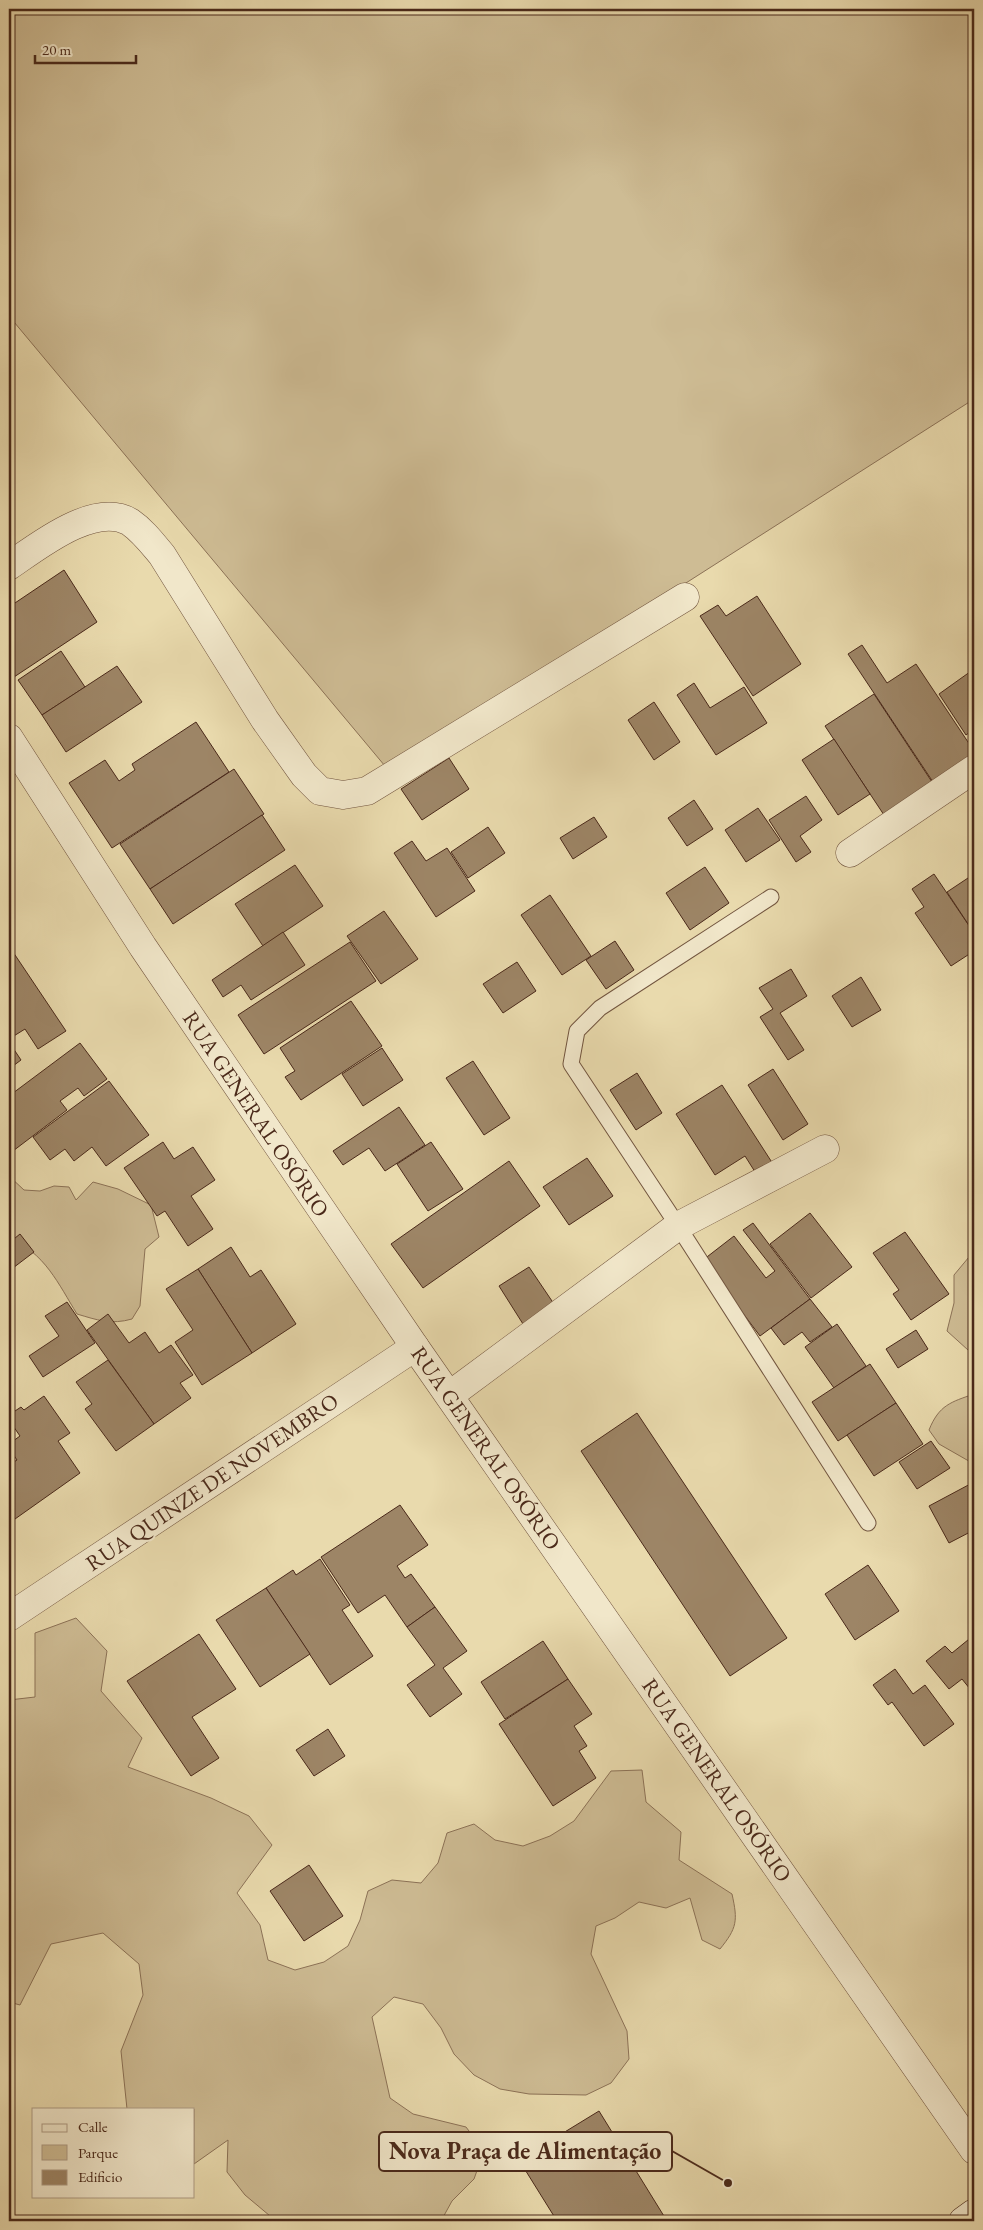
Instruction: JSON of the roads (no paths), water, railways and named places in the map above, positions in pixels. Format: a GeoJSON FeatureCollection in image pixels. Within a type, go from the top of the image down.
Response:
{"type":"FeatureCollection","features":[{"type":"Feature","properties":{"kind":"street"},"geometry":{"type":"LineString","coordinates":[[9,566],[62,530],[92,520],[112,517],[128,521],[143,532],[162,555],[265,720],[304,775],[320,791],[343,795],[367,791],[684,597]]}},
{"type":"Feature","properties":{"kind":"street","name":"RUA GENERAL OSÓRIO"},"geometry":{"type":"LineString","coordinates":[[9,738],[143,948],[415,1347],[974,2150]]}},
{"type":"Feature","properties":{"kind":"street"},"geometry":{"type":"LineString","coordinates":[[850,854],[974,769]]}},
{"type":"Feature","properties":{"kind":"street"},"geometry":{"type":"LineString","coordinates":[[450,1395],[678,1226],[825,1149]]}},
{"type":"Feature","properties":{"kind":"street","name":"RUA QUINZE DE NOVEMBRO"},"geometry":{"type":"LineString","coordinates":[[9,1617],[415,1347]]}},
{"type":"Feature","properties":{"kind":"street"},"geometry":{"type":"LineString","coordinates":[[963,2221],[974,2213]]}},
{"type":"Feature","properties":{"kind":"lane"},"geometry":{"type":"LineString","coordinates":[[771,897],[600,1008],[578,1031],[571,1064],[678,1226],[868,1523]]}},
{"type":"Feature","properties":{"kind":"place","name":"Nova Praça de Alimentação"},"geometry":{"type":"Point","coordinates":[728,2183]}}]}
